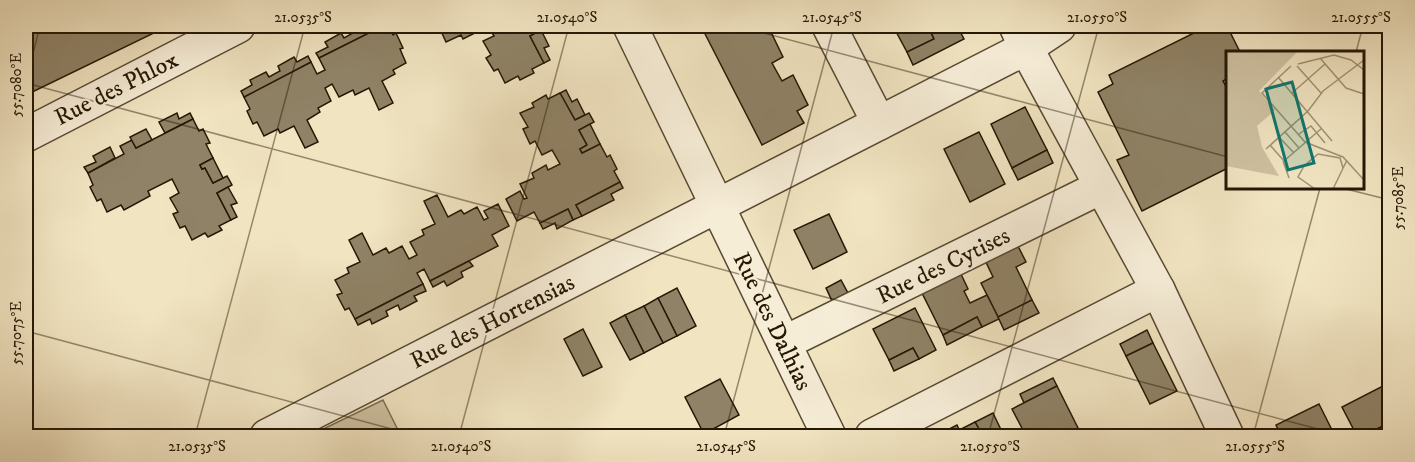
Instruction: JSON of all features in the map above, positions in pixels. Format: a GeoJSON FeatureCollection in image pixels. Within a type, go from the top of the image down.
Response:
{"type":"FeatureCollection","features":[{"type":"Feature","properties":{"kind":"street","name":"Rue des Phlox"},"geometry":{"type":"LineString","coordinates":[[26,135],[182,38],[238,26]]}},
{"type":"Feature","properties":{"kind":"street","name":"Rue des Dalhias"},"geometry":{"type":"LineString","coordinates":[[630,26],[829,436]]}},
{"type":"Feature","properties":{"kind":"street"},"geometry":{"type":"LineString","coordinates":[[829,26],[879,123]]}},
{"type":"Feature","properties":{"kind":"street"},"geometry":{"type":"LineString","coordinates":[[718,205],[879,123],[1021,37],[1059,26]]}},
{"type":"Feature","properties":{"kind":"street"},"geometry":{"type":"LineString","coordinates":[[1021,37],[1158,290],[1227,436]]}},
{"type":"Feature","properties":{"kind":"street","name":"Rue des Cytises"},"geometry":{"type":"LineString","coordinates":[[784,343],[1101,187]]}},
{"type":"Feature","properties":{"kind":"street","name":"Rue des Hortensias"},"geometry":{"type":"LineString","coordinates":[[267,436],[718,205]]}},
{"type":"Feature","properties":{"kind":"street"},"geometry":{"type":"LineString","coordinates":[[872,436],[1158,290]]}},
{"type":"Feature","properties":{"kind":"shaded area"},"geometry":{"type":"Polygon","coordinates":[[[383,400],[401,436],[309,436],[383,400]]]}},
{"type":"Feature","properties":{"kind":"building"},"geometry":{"type":"Polygon","coordinates":[[[26,26],[153,26],[156,32],[26,95],[26,26]]]}},
{"type":"Feature","properties":{"kind":"building"},"geometry":{"type":"Polygon","coordinates":[[[383,26],[319,58],[316,53],[328,47],[325,42],[341,33],[344,38],[355,32],[353,27],[383,26]]]}},
{"type":"Feature","properties":{"kind":"building"},"geometry":{"type":"Polygon","coordinates":[[[383,26],[388,26],[393,35],[396,33],[403,48],[400,49],[406,63],[393,70],[395,74],[382,81],[393,103],[379,110],[369,88],[355,95],[353,90],[339,97],[332,84],[325,88],[331,101],[318,108],[320,112],[307,120],[318,142],[305,148],[294,126],[280,133],[278,129],[264,136],[257,122],[253,124],[247,111],[250,109],[244,97],[311,62],[317,74],[325,70],[319,58],[383,26]]]}},
{"type":"Feature","properties":{"kind":"building"},"geometry":{"type":"Polygon","coordinates":[[[433,26],[479,26],[475,28],[477,32],[463,39],[461,35],[446,42],[440,29],[436,31],[433,26]]]}},
{"type":"Feature","properties":{"kind":"building"},"geometry":{"type":"Polygon","coordinates":[[[488,26],[544,26],[545,28],[530,36],[544,63],[532,69],[534,73],[520,80],[518,76],[505,83],[498,69],[494,71],[486,58],[491,55],[483,41],[494,36],[488,26]]]}},
{"type":"Feature","properties":{"kind":"building"},"geometry":{"type":"Polygon","coordinates":[[[701,26],[753,26],[757,32],[768,26],[783,57],[772,63],[782,81],[793,75],[808,105],[797,111],[804,123],[762,145],[701,26]]]}},
{"type":"Feature","properties":{"kind":"building"},"geometry":{"type":"Polygon","coordinates":[[[893,26],[928,26],[934,39],[907,52],[893,26]]]}},
{"type":"Feature","properties":{"kind":"building"},"geometry":{"type":"Polygon","coordinates":[[[928,26],[957,26],[964,39],[913,65],[907,52],[934,39],[928,26]]]}},
{"type":"Feature","properties":{"kind":"building"},"geometry":{"type":"Polygon","coordinates":[[[1208,26],[1227,26],[1240,51],[1226,51],[1226,79],[1223,81],[1226,86],[1226,169],[1142,211],[1117,160],[1129,155],[1098,92],[1113,84],[1109,75],[1208,26]]]}},
{"type":"Feature","properties":{"kind":"building"},"geometry":{"type":"Polygon","coordinates":[[[541,30],[549,46],[544,48],[550,60],[544,63],[530,36],[541,30]]]}},
{"type":"Feature","properties":{"kind":"building"},"geometry":{"type":"Polygon","coordinates":[[[308,56],[311,62],[244,97],[241,91],[252,85],[250,80],[266,72],[269,77],[280,71],[278,66],[294,57],[297,62],[308,56]]]}},
{"type":"Feature","properties":{"kind":"building"},"geometry":{"type":"Polygon","coordinates":[[[566,90],[572,102],[577,99],[585,115],[575,120],[560,93],[566,90]]]}},
{"type":"Feature","properties":{"kind":"building"},"geometry":{"type":"Polygon","coordinates":[[[560,93],[575,120],[589,113],[594,122],[579,130],[587,145],[580,149],[582,153],[600,144],[607,157],[610,155],[617,169],[614,171],[620,182],[576,205],[582,216],[573,220],[568,209],[540,223],[534,212],[517,221],[506,199],[520,191],[524,199],[527,198],[520,184],[534,178],[532,173],[546,165],[548,170],[560,164],[552,150],[542,155],[535,141],[530,144],[523,129],[528,127],[520,113],[534,107],[532,103],[546,95],[548,99],[560,93]]]}},
{"type":"Feature","properties":{"kind":"building"},"geometry":{"type":"Polygon","coordinates":[[[1025,107],[1047,150],[1012,168],[991,124],[1025,107]]]}},
{"type":"Feature","properties":{"kind":"building"},"geometry":{"type":"Polygon","coordinates":[[[177,113],[179,119],[190,113],[193,119],[165,133],[159,122],[177,113]]]}},
{"type":"Feature","properties":{"kind":"building"},"geometry":{"type":"Polygon","coordinates":[[[193,119],[199,131],[203,129],[210,143],[206,144],[213,158],[200,165],[202,169],[205,168],[213,183],[227,176],[232,185],[217,193],[231,220],[219,226],[222,230],[208,237],[205,233],[192,240],[185,226],[180,228],[173,214],[178,212],[170,198],[179,193],[172,179],[148,191],[150,196],[124,210],[121,205],[107,212],[101,199],[97,201],[90,187],[93,185],[88,173],[124,154],[120,146],[132,140],[136,148],[193,119]]]}},
{"type":"Feature","properties":{"kind":"building"},"geometry":{"type":"Polygon","coordinates":[[[590,124],[600,144],[582,153],[580,149],[587,145],[579,130],[590,124]]]}},
{"type":"Feature","properties":{"kind":"building"},"geometry":{"type":"Polygon","coordinates":[[[146,129],[152,140],[136,148],[130,137],[146,129]]]}},
{"type":"Feature","properties":{"kind":"building"},"geometry":{"type":"Polygon","coordinates":[[[979,132],[1005,184],[970,202],[944,149],[979,132]]]}},
{"type":"Feature","properties":{"kind":"building"},"geometry":{"type":"Polygon","coordinates":[[[110,147],[115,158],[88,173],[84,167],[96,162],[93,156],[110,147]]]}},
{"type":"Feature","properties":{"kind":"building"},"geometry":{"type":"Polygon","coordinates":[[[1047,150],[1053,163],[1018,180],[1012,168],[1047,150]]]}},
{"type":"Feature","properties":{"kind":"building"},"geometry":{"type":"Polygon","coordinates":[[[213,158],[223,178],[213,183],[205,168],[202,169],[200,165],[213,158]]]}},
{"type":"Feature","properties":{"kind":"building"},"geometry":{"type":"Polygon","coordinates":[[[620,182],[623,188],[611,194],[614,200],[582,216],[576,205],[620,182]]]}},
{"type":"Feature","properties":{"kind":"building"},"geometry":{"type":"Polygon","coordinates":[[[228,187],[237,203],[231,205],[237,217],[231,220],[217,193],[228,187]]]}},
{"type":"Feature","properties":{"kind":"building"},"geometry":{"type":"Polygon","coordinates":[[[437,195],[448,217],[461,210],[464,214],[477,207],[484,220],[488,218],[484,211],[498,204],[509,226],[492,235],[498,246],[430,281],[424,269],[417,273],[423,284],[355,319],[349,308],[345,310],[337,295],[342,293],[335,280],[349,273],[347,268],[360,262],[349,240],[362,233],[373,255],[386,248],[389,253],[402,246],[409,259],[417,255],[410,242],[424,235],[422,230],[435,224],[424,201],[437,195]]]}},
{"type":"Feature","properties":{"kind":"building"},"geometry":{"type":"Polygon","coordinates":[[[568,209],[573,220],[557,229],[555,223],[543,229],[540,223],[568,209]]]}},
{"type":"Feature","properties":{"kind":"building"},"geometry":{"type":"Polygon","coordinates":[[[829,214],[847,252],[813,269],[794,230],[829,214]]]}},
{"type":"Feature","properties":{"kind":"building"},"geometry":{"type":"Polygon","coordinates":[[[1016,242],[1026,262],[1016,267],[1032,300],[998,317],[981,283],[993,277],[984,258],[1016,242]]]}},
{"type":"Feature","properties":{"kind":"building"},"geometry":{"type":"Polygon","coordinates":[[[469,261],[473,266],[461,272],[463,277],[447,286],[444,281],[433,287],[430,281],[469,261]]]}},
{"type":"Feature","properties":{"kind":"building"},"geometry":{"type":"Polygon","coordinates":[[[960,272],[968,289],[964,291],[970,303],[987,295],[999,319],[982,327],[977,317],[943,335],[921,291],[960,272]]]}},
{"type":"Feature","properties":{"kind":"building"},"geometry":{"type":"Polygon","coordinates":[[[841,280],[849,295],[833,303],[826,288],[841,280]]]}},
{"type":"Feature","properties":{"kind":"building"},"geometry":{"type":"Polygon","coordinates":[[[423,284],[426,291],[414,296],[417,301],[400,310],[398,305],[386,311],[388,316],[372,324],[370,319],[358,325],[355,319],[423,284]]]}},
{"type":"Feature","properties":{"kind":"building"},"geometry":{"type":"Polygon","coordinates":[[[677,288],[696,326],[677,336],[658,298],[677,288]]]}},
{"type":"Feature","properties":{"kind":"building"},"geometry":{"type":"Polygon","coordinates":[[[658,298],[677,336],[663,343],[644,306],[658,298]]]}},
{"type":"Feature","properties":{"kind":"building"},"geometry":{"type":"Polygon","coordinates":[[[1032,300],[1039,313],[1004,330],[998,317],[1032,300]]]}},
{"type":"Feature","properties":{"kind":"building"},"geometry":{"type":"Polygon","coordinates":[[[644,306],[663,343],[644,353],[625,315],[644,306]]]}},
{"type":"Feature","properties":{"kind":"building"},"geometry":{"type":"Polygon","coordinates":[[[915,308],[936,350],[919,359],[913,348],[889,360],[873,329],[915,308]]]}},
{"type":"Feature","properties":{"kind":"building"},"geometry":{"type":"Polygon","coordinates":[[[625,315],[644,353],[630,360],[610,323],[625,315]]]}},
{"type":"Feature","properties":{"kind":"building"},"geometry":{"type":"Polygon","coordinates":[[[977,317],[982,327],[947,345],[943,335],[977,317]]]}},
{"type":"Feature","properties":{"kind":"building"},"geometry":{"type":"Polygon","coordinates":[[[583,329],[602,367],[583,376],[564,339],[583,329]]]}},
{"type":"Feature","properties":{"kind":"building"},"geometry":{"type":"Polygon","coordinates":[[[1147,330],[1153,343],[1126,356],[1120,344],[1147,330]]]}},
{"type":"Feature","properties":{"kind":"building"},"geometry":{"type":"Polygon","coordinates":[[[1153,343],[1177,391],[1150,404],[1126,356],[1153,343]]]}},
{"type":"Feature","properties":{"kind":"building"},"geometry":{"type":"Polygon","coordinates":[[[913,348],[919,359],[894,371],[889,360],[913,348]]]}},
{"type":"Feature","properties":{"kind":"building"},"geometry":{"type":"Polygon","coordinates":[[[1053,378],[1057,386],[1024,403],[1020,394],[1053,378]]]}},
{"type":"Feature","properties":{"kind":"building"},"geometry":{"type":"Polygon","coordinates":[[[720,379],[739,415],[704,434],[685,397],[720,379]]]}},
{"type":"Feature","properties":{"kind":"building"},"geometry":{"type":"Polygon","coordinates":[[[1057,386],[1078,428],[1060,436],[1026,436],[1012,409],[1057,386]]]}},
{"type":"Feature","properties":{"kind":"building"},"geometry":{"type":"Polygon","coordinates":[[[1383,386],[1390,398],[1390,433],[1385,425],[1363,436],[1357,436],[1342,407],[1383,386]]]}},
{"type":"Feature","properties":{"kind":"building"},"geometry":{"type":"Polygon","coordinates":[[[1319,404],[1335,436],[1281,436],[1276,425],[1319,404]]]}},
{"type":"Feature","properties":{"kind":"building"},"geometry":{"type":"Polygon","coordinates":[[[993,413],[1004,436],[983,436],[975,422],[993,413]]]}},
{"type":"Feature","properties":{"kind":"building"},"geometry":{"type":"Polygon","coordinates":[[[975,422],[983,436],[962,436],[959,430],[975,422]]]}},
{"type":"Feature","properties":{"kind":"building"},"geometry":{"type":"Polygon","coordinates":[[[957,425],[962,436],[936,436],[957,425]]]}},
{"type":"Feature","properties":{"kind":"building"},"geometry":{"type":"Polygon","coordinates":[[[1385,425],[1390,435],[1363,436],[1385,425]]]}}]}
